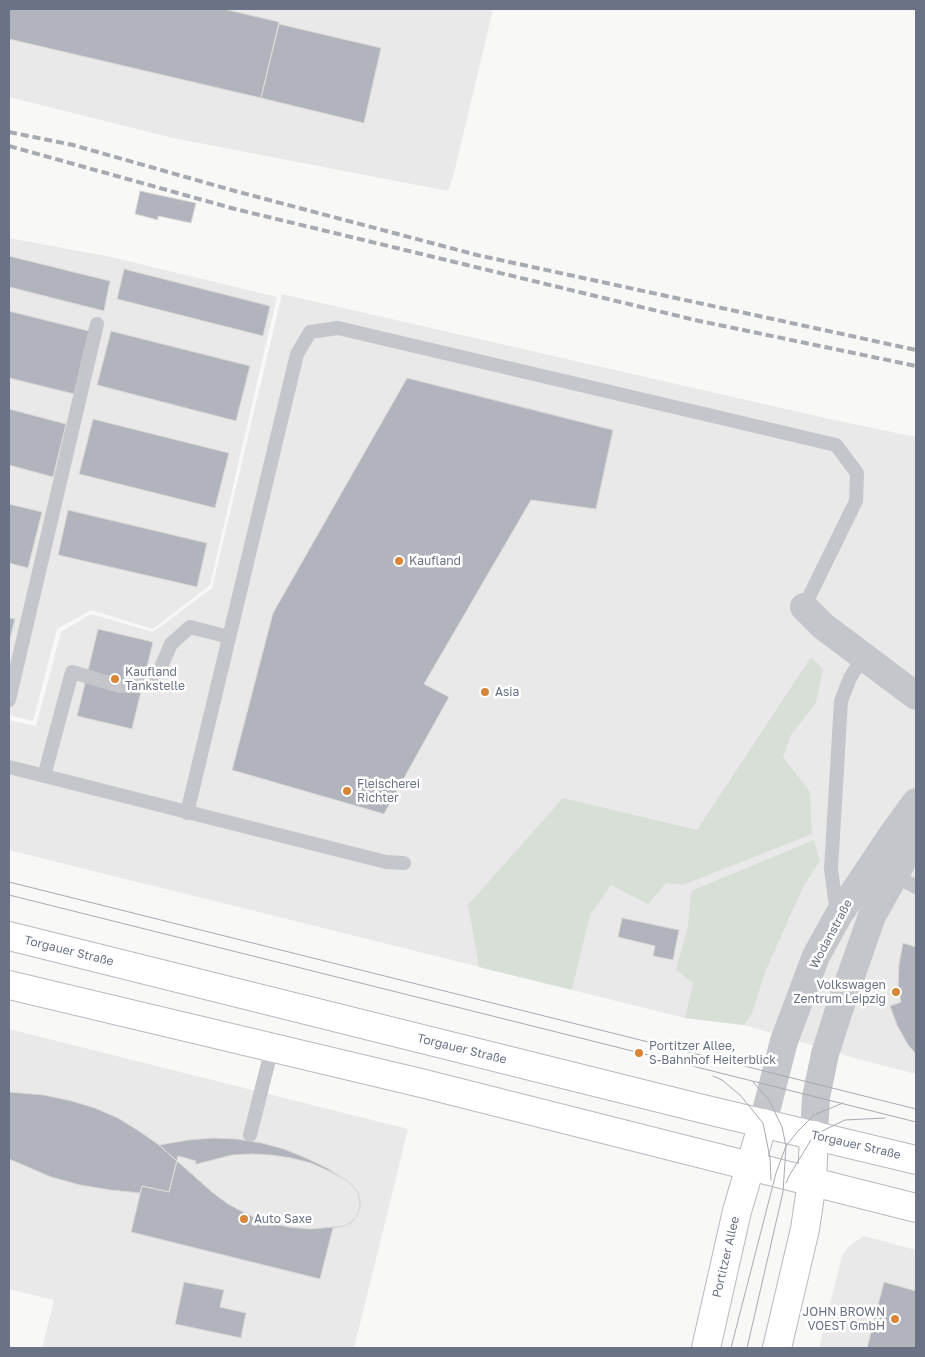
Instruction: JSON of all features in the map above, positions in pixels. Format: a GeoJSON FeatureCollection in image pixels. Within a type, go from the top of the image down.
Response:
{"type":"FeatureCollection","features":[{"type":"Feature","properties":{"kind":"main road","name":"Torgauer Straße"},"geometry":{"type":"LineString","coordinates":[[9,936],[916,1160]]}},
{"type":"Feature","properties":{"kind":"main road"},"geometry":{"type":"LineString","coordinates":[[9,985],[421,1083],[916,1208]]}},
{"type":"Feature","properties":{"kind":"main road","name":"Wodanstraße"},"geometry":{"type":"LineString","coordinates":[[750,1167],[763,1123]]}},
{"type":"Feature","properties":{"kind":"main road"},"geometry":{"type":"LineString","coordinates":[[777,1348],[805,1229],[812,1182],[814,1135]]}},
{"type":"Feature","properties":{"kind":"main road","name":"Portitzer Allee"},"geometry":{"type":"LineString","coordinates":[[706,1348],[737,1211],[750,1167]]}},
{"type":"Feature","properties":{"kind":"street"},"geometry":{"type":"LineString","coordinates":[[804,607],[823,626],[916,696]]}},
{"type":"Feature","properties":{"kind":"street","name":"Wodanstraße"},"geometry":{"type":"LineString","coordinates":[[763,1123],[784,1041],[816,956],[838,916],[916,802]]}},
{"type":"Feature","properties":{"kind":"street"},"geometry":{"type":"LineString","coordinates":[[814,1135],[816,1097],[825,1054],[872,916],[905,881],[916,837]]}},
{"type":"Feature","properties":{"kind":"lane"},"geometry":{"type":"LineString","coordinates":[[9,700],[97,324]]}},
{"type":"Feature","properties":{"kind":"lane"},"geometry":{"type":"LineString","coordinates":[[187,813],[297,354],[310,332],[338,328],[836,445],[857,473],[856,501],[804,607]]}},
{"type":"Feature","properties":{"kind":"lane"},"geometry":{"type":"LineString","coordinates":[[44,776],[72,672],[120,686],[154,683],[172,644],[190,627],[229,636]]}},
{"type":"Feature","properties":{"kind":"lane"},"geometry":{"type":"LineString","coordinates":[[838,916],[830,869],[841,701],[850,678],[863,656]]}},
{"type":"Feature","properties":{"kind":"lane"},"geometry":{"type":"LineString","coordinates":[[9,767],[386,862],[404,863]]}},
{"type":"Feature","properties":{"kind":"lane"},"geometry":{"type":"LineString","coordinates":[[250,1135],[272,1048]]}},
{"type":"Feature","properties":{"kind":"shaded area"},"geometry":{"type":"Polygon","coordinates":[[[9,9],[493,9],[454,173],[448,191],[173,138],[9,97],[9,9]]]}},
{"type":"Feature","properties":{"kind":"shaded area"},"geometry":{"type":"Polygon","coordinates":[[[9,238],[111,257],[277,297],[210,585],[153,629],[91,610],[57,629],[33,721],[9,715],[9,238]]]}},
{"type":"Feature","properties":{"kind":"shaded area"},"geometry":{"type":"Polygon","coordinates":[[[282,294],[916,437],[916,1074],[744,1025],[685,1018],[9,850],[9,720],[36,726],[61,632],[91,614],[153,632],[212,588],[282,294]]]}},
{"type":"Feature","properties":{"kind":"shaded area"},"geometry":{"type":"Polygon","coordinates":[[[811,657],[823,669],[816,703],[791,735],[783,757],[810,792],[812,834],[683,885],[666,883],[648,904],[611,885],[590,915],[572,990],[479,967],[468,905],[563,798],[697,830],[811,657]]]}},
{"type":"Feature","properties":{"kind":"shaded area"},"geometry":{"type":"Polygon","coordinates":[[[814,840],[820,861],[803,887],[765,972],[753,1011],[744,1025],[685,1018],[693,983],[676,970],[688,926],[691,891],[814,840]]]}},
{"type":"Feature","properties":{"kind":"shaded area"},"geometry":{"type":"Polygon","coordinates":[[[9,1029],[408,1129],[354,1348],[42,1348],[54,1300],[9,1289],[9,1029]]]}},
{"type":"Feature","properties":{"kind":"shaded area"},"geometry":{"type":"Polygon","coordinates":[[[864,1236],[916,1250],[916,1348],[819,1348],[842,1256],[850,1245],[864,1236]]]}},
{"type":"Feature","properties":{"kind":"building"},"geometry":{"type":"Polygon","coordinates":[[[9,9],[224,9],[279,22],[261,98],[9,39],[9,9]]]}},
{"type":"Feature","properties":{"kind":"building"},"geometry":{"type":"Polygon","coordinates":[[[279,24],[381,48],[364,123],[261,98],[279,24]]]}},
{"type":"Feature","properties":{"kind":"building"},"geometry":{"type":"Polygon","coordinates":[[[140,191],[196,203],[191,223],[158,216],[158,220],[135,214],[140,191]]]}},
{"type":"Feature","properties":{"kind":"building"},"geometry":{"type":"Polygon","coordinates":[[[9,256],[110,281],[104,311],[9,287],[9,256]]]}},
{"type":"Feature","properties":{"kind":"building"},"geometry":{"type":"Polygon","coordinates":[[[124,269],[270,306],[263,336],[117,299],[124,269]]]}},
{"type":"Feature","properties":{"kind":"building"},"geometry":{"type":"Polygon","coordinates":[[[9,311],[89,331],[74,394],[9,378],[9,311]]]}},
{"type":"Feature","properties":{"kind":"building"},"geometry":{"type":"Polygon","coordinates":[[[111,331],[250,366],[236,421],[97,385],[111,331]]]}},
{"type":"Feature","properties":{"kind":"building","name":"Kaufland"},"geometry":{"type":"Polygon","coordinates":[[[407,378],[613,430],[596,509],[531,500],[424,684],[449,697],[384,814],[232,770],[273,613],[407,378]]]}},
{"type":"Feature","properties":{"kind":"building"},"geometry":{"type":"Polygon","coordinates":[[[9,409],[66,424],[53,477],[9,465],[9,409]]]}},
{"type":"Feature","properties":{"kind":"building"},"geometry":{"type":"Polygon","coordinates":[[[93,419],[229,453],[215,508],[79,474],[93,419]]]}},
{"type":"Feature","properties":{"kind":"building"},"geometry":{"type":"Polygon","coordinates":[[[9,504],[42,512],[28,568],[9,563],[9,504]]]}},
{"type":"Feature","properties":{"kind":"building"},"geometry":{"type":"Polygon","coordinates":[[[68,510],[207,543],[197,587],[58,555],[68,510]]]}},
{"type":"Feature","properties":{"kind":"building"},"geometry":{"type":"Polygon","coordinates":[[[9,618],[15,619],[9,643],[9,618]]]}},
{"type":"Feature","properties":{"kind":"building","name":"Kaufland Tankstelle"},"geometry":{"type":"Polygon","coordinates":[[[98,629],[153,642],[132,729],[77,716],[98,629]]]}},
{"type":"Feature","properties":{"kind":"building"},"geometry":{"type":"Polygon","coordinates":[[[622,918],[679,930],[673,960],[653,956],[655,946],[618,937],[622,918]]]}},
{"type":"Feature","properties":{"kind":"building"},"geometry":{"type":"Polygon","coordinates":[[[903,943],[916,947],[916,1054],[908,1045],[897,1025],[890,1006],[901,1002],[898,986],[899,964],[903,943]]]}},
{"type":"Feature","properties":{"kind":"building"},"geometry":{"type":"Polygon","coordinates":[[[9,1092],[44,1095],[72,1101],[118,1118],[139,1131],[177,1161],[169,1192],[142,1186],[140,1193],[80,1185],[51,1177],[9,1159],[9,1092]]]}},
{"type":"Feature","properties":{"kind":"building"},"geometry":{"type":"Polygon","coordinates":[[[213,1138],[262,1143],[284,1149],[327,1168],[347,1181],[358,1193],[360,1207],[357,1216],[344,1226],[311,1229],[266,1222],[228,1204],[159,1145],[213,1138]]]}},
{"type":"Feature","properties":{"kind":"building","name":"Auto Saxe"},"geometry":{"type":"Polygon","coordinates":[[[252,1154],[291,1158],[311,1163],[347,1181],[358,1193],[360,1206],[357,1216],[352,1222],[344,1226],[333,1228],[320,1279],[131,1232],[142,1186],[169,1192],[178,1156],[196,1161],[195,1164],[197,1164],[232,1155],[252,1154]]]}},
{"type":"Feature","properties":{"kind":"building"},"geometry":{"type":"Polygon","coordinates":[[[184,1282],[224,1290],[220,1307],[246,1313],[241,1338],[175,1324],[184,1282]]]}},
{"type":"Feature","properties":{"kind":"building","name":"JOHN BROWN VOEST GmbH"},"geometry":{"type":"Polygon","coordinates":[[[884,1282],[916,1291],[916,1348],[867,1348],[884,1282]]]}},
{"type":"Feature","properties":{"kind":"tram line"},"geometry":{"type":"LineString","coordinates":[[9,882],[916,1109]]}},
{"type":"Feature","properties":{"kind":"tram line"},"geometry":{"type":"LineString","coordinates":[[9,895],[916,1122]]}},
{"type":"Feature","properties":{"kind":"tram line"},"geometry":{"type":"LineString","coordinates":[[713,1076],[722,1080],[740,1095],[763,1123],[770,1158],[771,1180]]}},
{"type":"Feature","properties":{"kind":"tram line"},"geometry":{"type":"LineString","coordinates":[[747,1348],[783,1192],[786,1146],[782,1127],[769,1100],[753,1082]]}},
{"type":"Feature","properties":{"kind":"tram line"},"geometry":{"type":"LineString","coordinates":[[731,1348],[776,1173],[786,1146],[814,1115],[843,1103]]}},
{"type":"Feature","properties":{"kind":"tram line"},"geometry":{"type":"LineString","coordinates":[[786,1183],[814,1135],[845,1120],[885,1118]]}},
{"type":"Feature","properties":{"kind":"railway"},"geometry":{"type":"LineString","coordinates":[[9,132],[73,145],[235,191],[477,255],[916,350]]}},
{"type":"Feature","properties":{"kind":"railway"},"geometry":{"type":"LineString","coordinates":[[9,146],[235,209],[695,320],[916,366]]}},
{"type":"Feature","properties":{"kind":"place","name":"Kaufland"},"geometry":{"type":"Point","coordinates":[399,561]}},
{"type":"Feature","properties":{"kind":"place","name":"Kaufland Tankstelle"},"geometry":{"type":"Point","coordinates":[115,679]}},
{"type":"Feature","properties":{"kind":"place","name":"Asia"},"geometry":{"type":"Point","coordinates":[485,692]}},
{"type":"Feature","properties":{"kind":"place","name":"Fleischerei Richter"},"geometry":{"type":"Point","coordinates":[347,791]}},
{"type":"Feature","properties":{"kind":"place","name":"Volkswagen Zentrum Leipzig"},"geometry":{"type":"Point","coordinates":[896,992]}},
{"type":"Feature","properties":{"kind":"place","name":"Portitzer Allee, S-Bahnhof Heiterblick"},"geometry":{"type":"Point","coordinates":[639,1053]}},
{"type":"Feature","properties":{"kind":"place","name":"Auto Saxe"},"geometry":{"type":"Point","coordinates":[244,1219]}},
{"type":"Feature","properties":{"kind":"place","name":"JOHN BROWN VOEST GmbH"},"geometry":{"type":"Point","coordinates":[895,1319]}}]}
